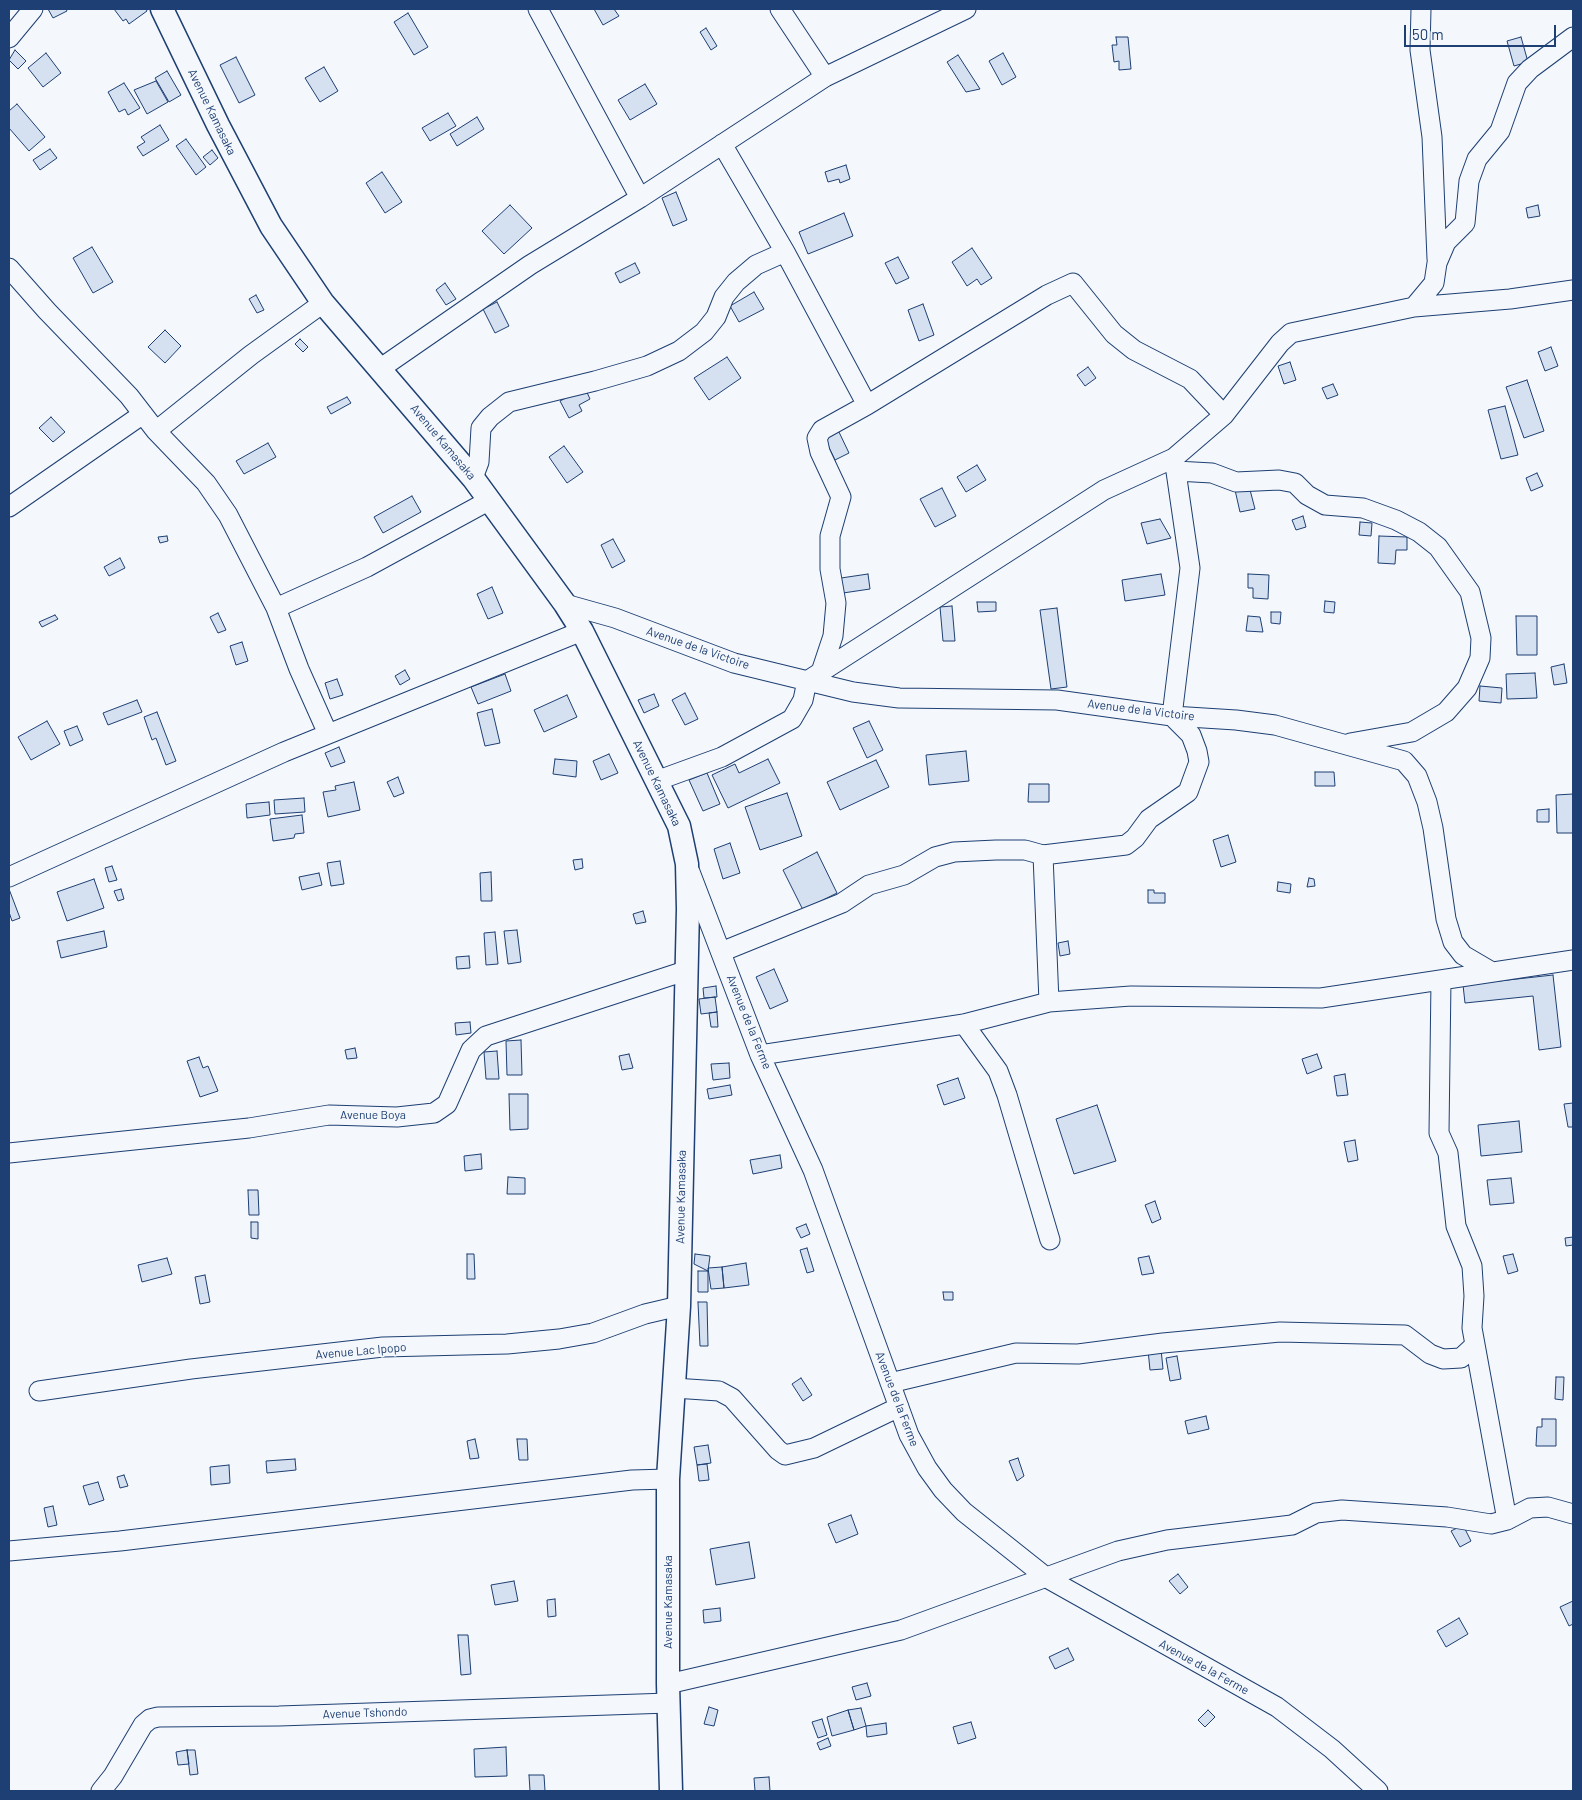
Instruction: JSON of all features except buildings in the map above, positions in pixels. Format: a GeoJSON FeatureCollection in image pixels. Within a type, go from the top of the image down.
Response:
{"type":"FeatureCollection","features":[{"type":"Feature","properties":{"kind":"street"},"geometry":{"type":"LineString","coordinates":[[9,38],[33,9]]}},
{"type":"Feature","properties":{"kind":"street","name":"Avenue Kamasaka"},"geometry":{"type":"LineString","coordinates":[[162,9],[218,125],[271,226],[323,303],[381,368],[473,478],[565,604],[582,631],[679,826],[687,864],[688,909],[685,971],[679,1306],[668,1479],[668,1693],[671,1791]]}},
{"type":"Feature","properties":{"kind":"street"},"geometry":{"type":"LineString","coordinates":[[538,9],[640,198]]}},
{"type":"Feature","properties":{"kind":"street"},"geometry":{"type":"LineString","coordinates":[[780,9],[825,77]]}},
{"type":"Feature","properties":{"kind":"street"},"geometry":{"type":"LineString","coordinates":[[1414,307],[1434,283],[1437,263],[1432,137],[1420,50],[1421,9]]}},
{"type":"Feature","properties":{"kind":"street"},"geometry":{"type":"LineString","coordinates":[[381,368],[530,265],[640,198],[825,77],[959,11]]}},
{"type":"Feature","properties":{"kind":"street"},"geometry":{"type":"LineString","coordinates":[[1437,263],[1446,242],[1464,223],[1469,181],[1474,166],[1481,153],[1500,130],[1517,83],[1530,70],[1573,37]]}},
{"type":"Feature","properties":{"kind":"street"},"geometry":{"type":"LineString","coordinates":[[722,144],[785,252],[867,405]]}},
{"type":"Feature","properties":{"kind":"street"},"geometry":{"type":"LineString","coordinates":[[473,478],[479,462],[481,428],[490,417],[508,402],[595,381],[646,366],[679,351],[704,332],[716,317],[724,297],[736,282],[756,265],[785,252]]}},
{"type":"Feature","properties":{"kind":"street"},"geometry":{"type":"LineString","coordinates":[[9,270],[47,312],[109,373],[156,431],[206,483],[228,515],[276,608],[299,669],[328,734]]}},
{"type":"Feature","properties":{"kind":"street"},"geometry":{"type":"LineString","coordinates":[[656,781],[722,757],[792,718],[814,677],[833,636],[836,603],[830,569],[830,536],[841,497],[820,452],[817,438],[822,430],[867,405],[1047,295],[1073,283],[1114,334],[1134,350],[1190,379],[1224,415]]}},
{"type":"Feature","properties":{"kind":"street"},"geometry":{"type":"LineString","coordinates":[[814,677],[1104,490],[1175,465],[1224,415],[1280,343],[1291,333],[1414,307],[1510,299],[1573,290]]}},
{"type":"Feature","properties":{"kind":"street"},"geometry":{"type":"LineString","coordinates":[[156,431],[251,355],[323,303]]}},
{"type":"Feature","properties":{"kind":"street"},"geometry":{"type":"LineString","coordinates":[[9,507],[143,414]]}},
{"type":"Feature","properties":{"kind":"street"},"geometry":{"type":"LineString","coordinates":[[721,952],[842,903],[869,885],[890,877],[904,875],[934,857],[954,852],[1015,850],[1024,850],[1043,855],[1126,845],[1135,838],[1149,819],[1188,792],[1199,762],[1197,751],[1191,735],[1172,716],[1190,568],[1175,465]]}},
{"type":"Feature","properties":{"kind":"street"},"geometry":{"type":"LineString","coordinates":[[1175,465],[1212,473],[1236,482],[1279,480],[1295,483],[1307,495],[1325,505],[1363,508],[1396,520],[1419,532],[1438,547],[1470,592],[1481,638],[1480,658],[1467,688],[1446,712],[1412,732],[1345,744]]}},
{"type":"Feature","properties":{"kind":"street"},"geometry":{"type":"LineString","coordinates":[[276,608],[367,567],[490,500]]}},
{"type":"Feature","properties":{"kind":"street","name":"Avenue de la Victoire"},"geometry":{"type":"LineString","coordinates":[[565,604],[615,618],[734,663],[814,677],[853,692],[898,698],[1057,700],[1172,716],[1275,725],[1404,761],[1412,768],[1427,802],[1433,828],[1442,894],[1453,942],[1463,955],[1492,972]]}},
{"type":"Feature","properties":{"kind":"street"},"geometry":{"type":"LineString","coordinates":[[9,877],[328,734],[582,631]]}},
{"type":"Feature","properties":{"kind":"street"},"geometry":{"type":"LineString","coordinates":[[1043,855],[1050,1002]]}},
{"type":"Feature","properties":{"kind":"street","name":"Avenue de la Ferme"},"geometry":{"type":"LineString","coordinates":[[687,864],[760,1055],[813,1170],[909,1434],[927,1468],[943,1490],[964,1512],[1047,1578],[1276,1707],[1332,1749],[1378,1791]]}},
{"type":"Feature","properties":{"kind":"street"},"geometry":{"type":"LineString","coordinates":[[760,1055],[964,1024],[1050,1002],[1131,996],[1321,998],[1573,960]]}},
{"type":"Feature","properties":{"kind":"street","name":"Avenue Boya"},"geometry":{"type":"LineString","coordinates":[[9,1153],[249,1128],[330,1114],[397,1117],[434,1113],[447,1104],[471,1050],[486,1036],[685,971]]}},
{"type":"Feature","properties":{"kind":"street"},"geometry":{"type":"LineString","coordinates":[[1441,980],[1439,1133],[1448,1153],[1456,1226],[1472,1266],[1474,1296],[1472,1328],[1507,1520],[1530,1508],[1548,1507],[1573,1514]]}},
{"type":"Feature","properties":{"kind":"street"},"geometry":{"type":"LineString","coordinates":[[964,1024],[998,1071],[1007,1095],[1050,1240]]}},
{"type":"Feature","properties":{"kind":"street","name":"Avenue Lac Ipopo"},"geometry":{"type":"LineString","coordinates":[[39,1391],[191,1369],[383,1347],[507,1344],[559,1339],[593,1333],[645,1314],[679,1306]]}},
{"type":"Feature","properties":{"kind":"street"},"geometry":{"type":"LineString","coordinates":[[890,1383],[1016,1353],[1078,1354],[1163,1343],[1280,1332],[1405,1335],[1430,1354],[1443,1359],[1461,1358],[1475,1345]]}},
{"type":"Feature","properties":{"kind":"street"},"geometry":{"type":"LineString","coordinates":[[674,1388],[719,1391],[732,1398],[778,1450],[785,1455],[814,1448],[899,1407]]}},
{"type":"Feature","properties":{"kind":"street"},"geometry":{"type":"LineString","coordinates":[[9,1551],[120,1541],[612,1482],[668,1479]]}},
{"type":"Feature","properties":{"kind":"street","name":"Avenue Tshondo"},"geometry":{"type":"LineString","coordinates":[[100,1791],[113,1776],[144,1725],[158,1717],[279,1716],[668,1693],[901,1630],[1118,1551],[1167,1540],[1292,1525],[1316,1512],[1342,1510],[1447,1516],[1491,1524],[1507,1520]]}}]}
